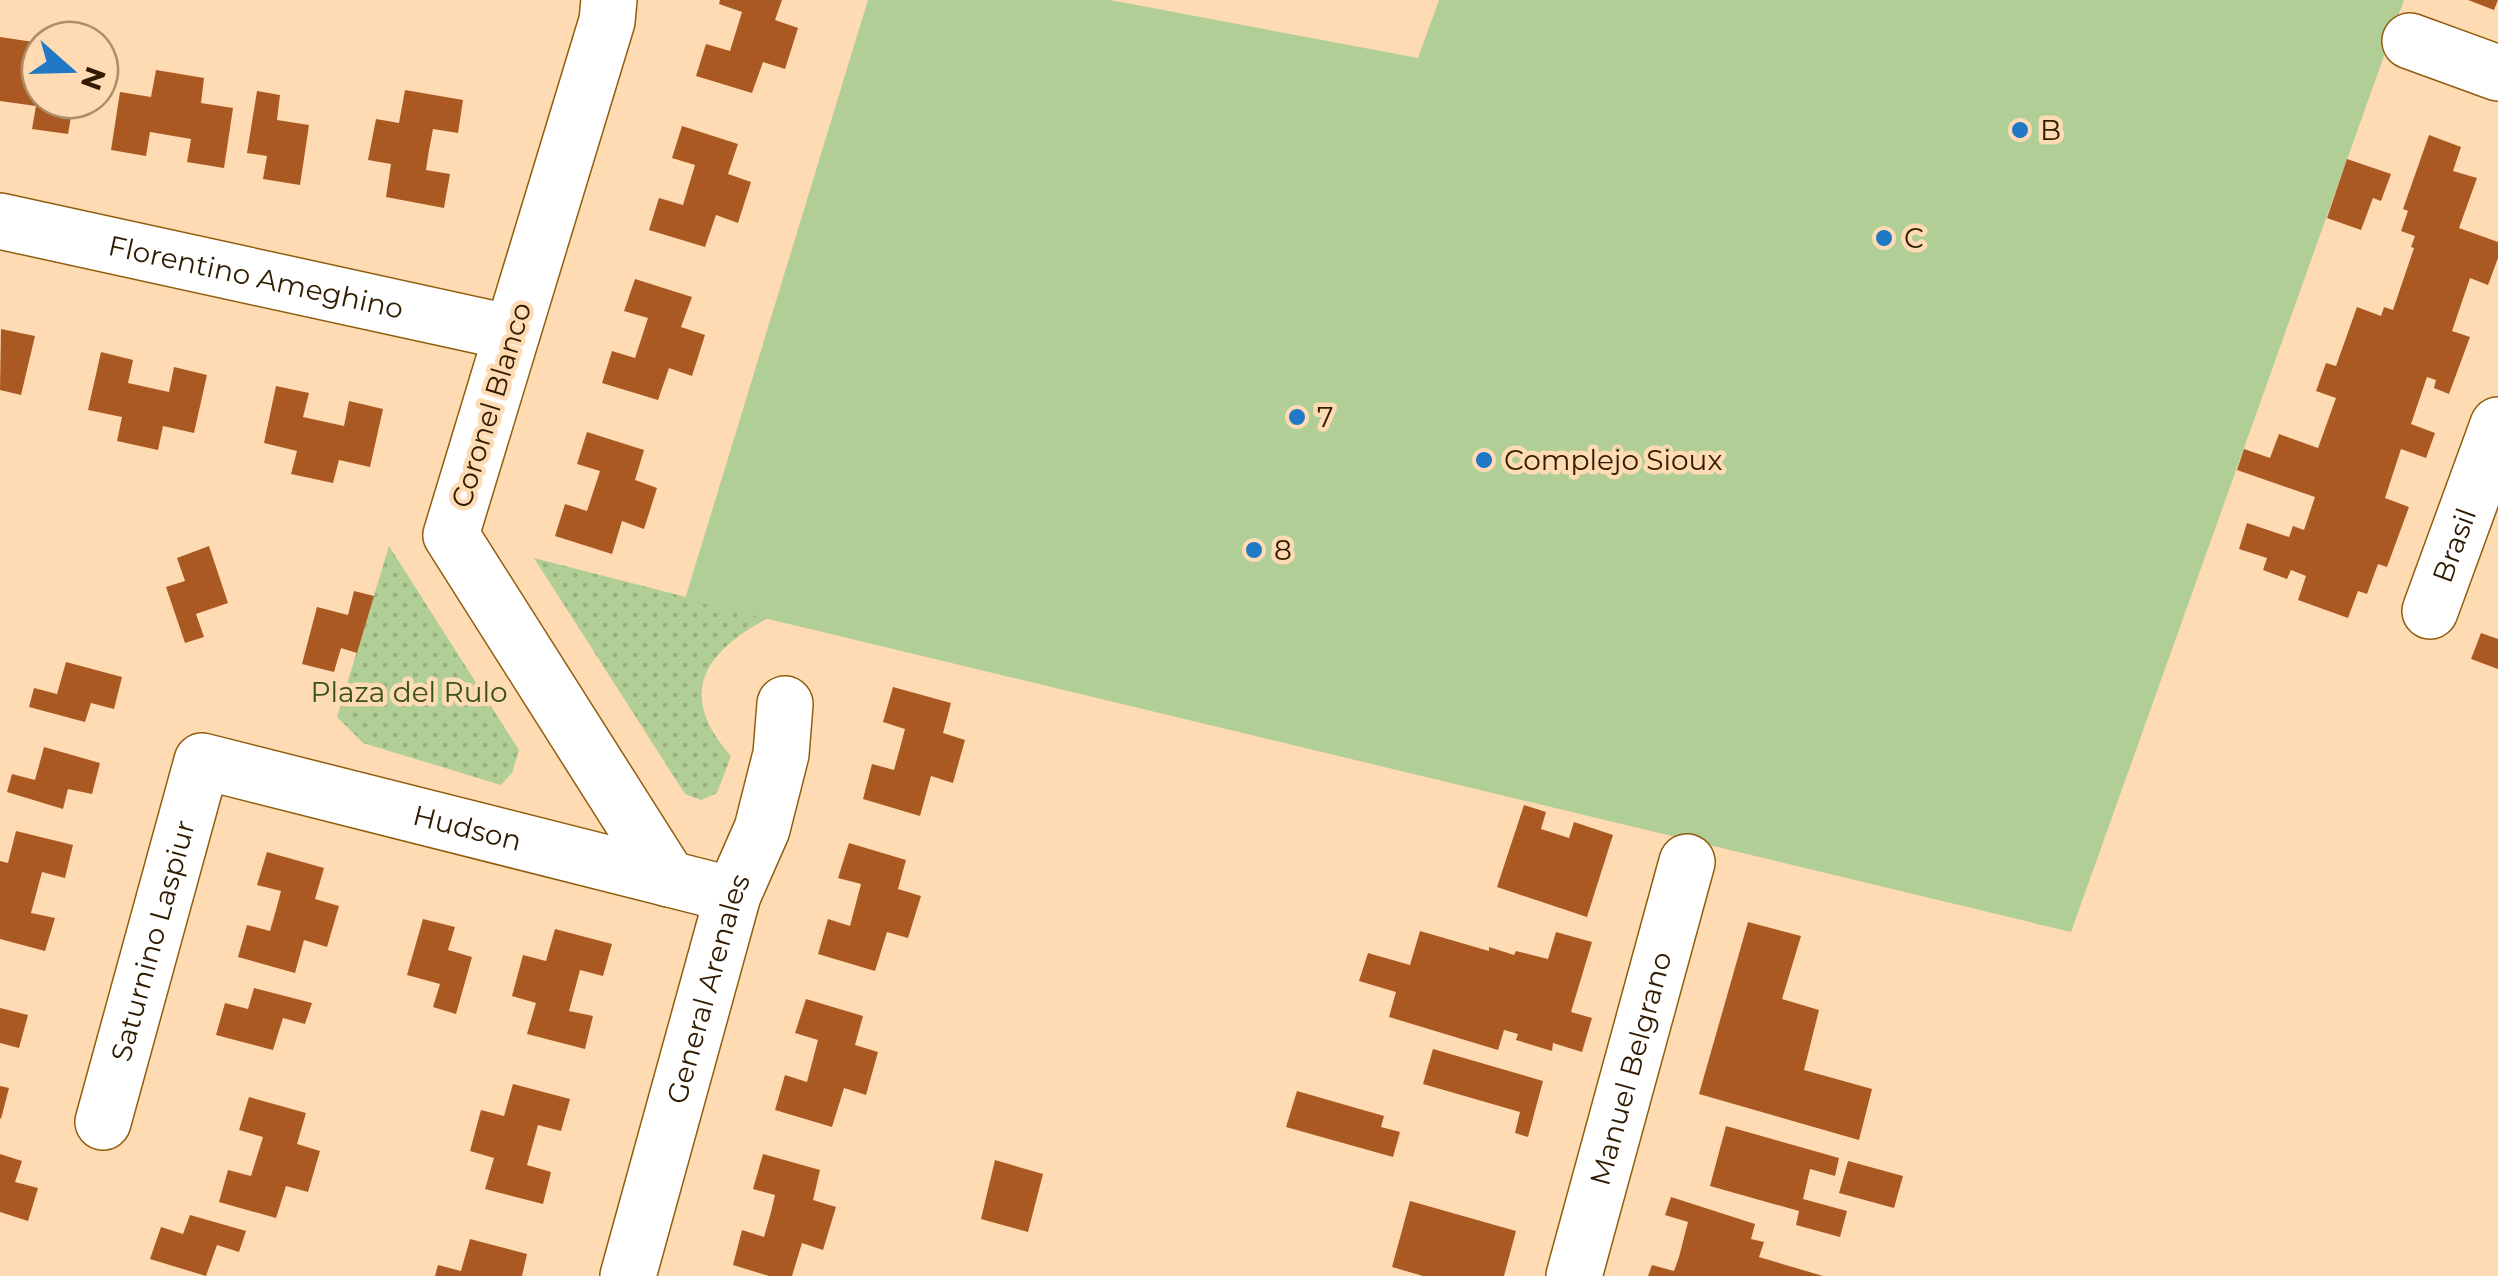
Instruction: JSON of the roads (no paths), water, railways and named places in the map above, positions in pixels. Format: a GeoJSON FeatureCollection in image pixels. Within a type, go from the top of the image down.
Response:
{"type":"FeatureCollection","features":[{"type":"Feature","properties":{"kind":"street","name":"Coronel Blanco"},"geometry":{"type":"LineString","coordinates":[[609,0],[607,21],[452,535],[669,879]]}},
{"type":"Feature","properties":{"kind":"street"},"geometry":{"type":"LineString","coordinates":[[2410,41],[2498,73]]}},
{"type":"Feature","properties":{"kind":"street","name":"Florentino Ameghino"},"geometry":{"type":"LineString","coordinates":[[0,221],[512,333]]}},
{"type":"Feature","properties":{"kind":"street","name":"Brasil"},"geometry":{"type":"LineString","coordinates":[[2430,610],[2498,425]]}},
{"type":"Feature","properties":{"kind":"street","name":"General Arenales"},"geometry":{"type":"LineString","coordinates":[[628,1276],[733,896],[762,829],[782,754],[785,704]]}},
{"type":"Feature","properties":{"kind":"street","name":"Hudson"},"geometry":{"type":"LineString","coordinates":[[202,761],[733,896]]}},
{"type":"Feature","properties":{"kind":"street","name":"Saturnino Laspiur"},"geometry":{"type":"LineString","coordinates":[[104,1122],[202,761]]}},
{"type":"Feature","properties":{"kind":"street","name":"Manuel Belgrano"},"geometry":{"type":"LineString","coordinates":[[1574,1276],[1687,862]]}},
{"type":"Feature","properties":{"kind":"place","name":"B"},"geometry":{"type":"Point","coordinates":[2020,130]}},
{"type":"Feature","properties":{"kind":"place","name":"C"},"geometry":{"type":"Point","coordinates":[1884,238]}},
{"type":"Feature","properties":{"kind":"place","name":"7"},"geometry":{"type":"Point","coordinates":[1297,417]}},
{"type":"Feature","properties":{"kind":"place","name":"Complejo Sioux"},"geometry":{"type":"Point","coordinates":[1484,460]}},
{"type":"Feature","properties":{"kind":"place","name":"8"},"geometry":{"type":"Point","coordinates":[1254,550]}},
{"type":"Feature","properties":{"kind":"park label","name":"Plaza del Rulo"},"geometry":{"type":"Point","coordinates":[409,692]}}]}
